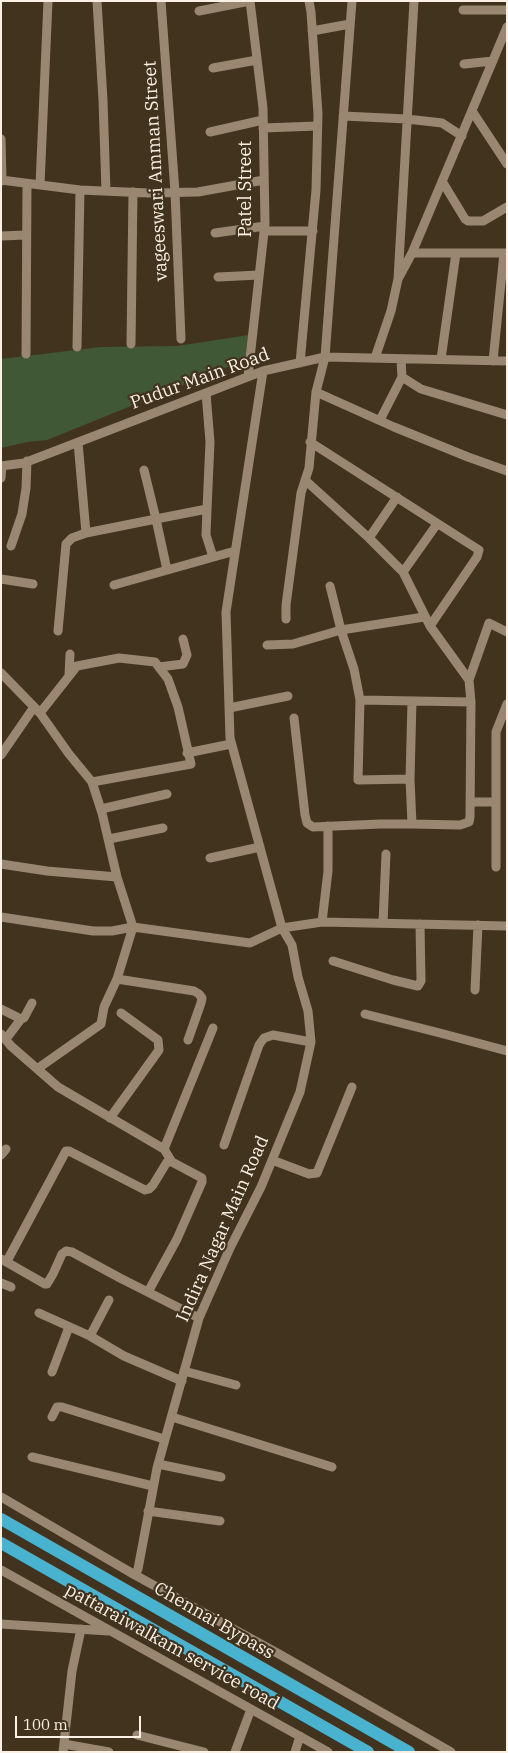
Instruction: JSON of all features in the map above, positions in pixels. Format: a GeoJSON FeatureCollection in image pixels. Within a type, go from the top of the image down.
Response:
{"type":"FeatureCollection","features":[{"type":"Feature","properties":{"kind":"highway","name":"Chennai Bypass"},"geometry":{"type":"LineString","coordinates":[[1,1520],[410,1752]]}},
{"type":"Feature","properties":{"kind":"highway","name":"Chennai Bypass"},"geometry":{"type":"LineString","coordinates":[[1,1543],[368,1752]]}},
{"type":"Feature","properties":{"kind":"street"},"geometry":{"type":"LineString","coordinates":[[40,185],[48,1]]}},
{"type":"Feature","properties":{"kind":"street"},"geometry":{"type":"LineString","coordinates":[[97,1],[106,191]]}},
{"type":"Feature","properties":{"kind":"street","name":"vageeswari Amman Street"},"geometry":{"type":"LineString","coordinates":[[161,1],[175,192],[181,339]]}},
{"type":"Feature","properties":{"kind":"street"},"geometry":{"type":"LineString","coordinates":[[199,11],[250,1]]}},
{"type":"Feature","properties":{"kind":"street","name":"Patel Street"},"geometry":{"type":"LineString","coordinates":[[248,376],[264,229],[263,124],[250,1]]}},
{"type":"Feature","properties":{"kind":"street"},"geometry":{"type":"LineString","coordinates":[[300,363],[316,190],[317,126],[309,1]]}},
{"type":"Feature","properties":{"kind":"street"},"geometry":{"type":"LineString","coordinates":[[286,618],[286,605],[301,493],[309,468],[316,392],[325,357],[352,1]]}},
{"type":"Feature","properties":{"kind":"street"},"geometry":{"type":"LineString","coordinates":[[374,358],[391,311],[398,279],[414,1]]}},
{"type":"Feature","properties":{"kind":"street"},"geometry":{"type":"LineString","coordinates":[[463,10],[507,10]]}},
{"type":"Feature","properties":{"kind":"street"},"geometry":{"type":"LineString","coordinates":[[312,31],[350,24]]}},
{"type":"Feature","properties":{"kind":"street"},"geometry":{"type":"LineString","coordinates":[[398,279],[412,253],[506,29]]}},
{"type":"Feature","properties":{"kind":"street"},"geometry":{"type":"LineString","coordinates":[[212,68],[257,60]]}},
{"type":"Feature","properties":{"kind":"street"},"geometry":{"type":"LineString","coordinates":[[464,64],[493,61]]}},
{"type":"Feature","properties":{"kind":"street"},"geometry":{"type":"LineString","coordinates":[[472,111],[507,164]]}},
{"type":"Feature","properties":{"kind":"street"},"geometry":{"type":"LineString","coordinates":[[343,116],[407,119],[442,123],[462,136]]}},
{"type":"Feature","properties":{"kind":"street"},"geometry":{"type":"LineString","coordinates":[[210,132],[263,124],[317,126]]}},
{"type":"Feature","properties":{"kind":"street"},"geometry":{"type":"LineString","coordinates":[[1,139],[2,180],[27,184],[80,190],[198,192],[264,180]]}},
{"type":"Feature","properties":{"kind":"street"},"geometry":{"type":"LineString","coordinates":[[442,182],[468,221],[479,222],[507,207]]}},
{"type":"Feature","properties":{"kind":"street"},"geometry":{"type":"LineString","coordinates":[[26,354],[27,184]]}},
{"type":"Feature","properties":{"kind":"street"},"geometry":{"type":"LineString","coordinates":[[77,347],[80,190]]}},
{"type":"Feature","properties":{"kind":"street"},"geometry":{"type":"LineString","coordinates":[[131,344],[133,192]]}},
{"type":"Feature","properties":{"kind":"street"},"geometry":{"type":"LineString","coordinates":[[215,233],[264,229],[313,231]]}},
{"type":"Feature","properties":{"kind":"street"},"geometry":{"type":"LineString","coordinates":[[1,236],[26,235]]}},
{"type":"Feature","properties":{"kind":"street"},"geometry":{"type":"LineString","coordinates":[[412,253],[505,253],[493,360]]}},
{"type":"Feature","properties":{"kind":"street"},"geometry":{"type":"LineString","coordinates":[[441,359],[456,253]]}},
{"type":"Feature","properties":{"kind":"street"},"geometry":{"type":"LineString","coordinates":[[218,277],[259,275]]}},
{"type":"Feature","properties":{"kind":"street","name":"Pudur Main Road"},"geometry":{"type":"LineString","coordinates":[[2,466],[27,461],[248,376],[325,357],[507,361]]}},
{"type":"Feature","properties":{"kind":"street"},"geometry":{"type":"LineString","coordinates":[[380,420],[402,377],[401,359]]}},
{"type":"Feature","properties":{"kind":"street","name":"Indira Nagar Main Road"},"geometry":{"type":"LineString","coordinates":[[135,1574],[138,1569],[148,1510],[164,1439],[172,1418],[199,1318],[230,1248],[261,1187],[300,1092],[311,1042],[308,1011],[298,977],[292,945],[282,928],[231,744],[226,612],[263,371]]}},
{"type":"Feature","properties":{"kind":"street"},"geometry":{"type":"LineString","coordinates":[[402,377],[421,389],[507,415]]}},
{"type":"Feature","properties":{"kind":"street"},"geometry":{"type":"LineString","coordinates":[[316,392],[468,457],[507,471]]}},
{"type":"Feature","properties":{"kind":"street"},"geometry":{"type":"LineString","coordinates":[[206,393],[210,442],[206,535],[213,557]]}},
{"type":"Feature","properties":{"kind":"street"},"geometry":{"type":"LineString","coordinates":[[78,442],[86,533]]}},
{"type":"Feature","properties":{"kind":"street"},"geometry":{"type":"LineString","coordinates":[[310,442],[479,550],[477,557],[430,626]]}},
{"type":"Feature","properties":{"kind":"street"},"geometry":{"type":"LineString","coordinates":[[11,546],[22,514],[26,488],[27,461]]}},
{"type":"Feature","properties":{"kind":"street"},"geometry":{"type":"LineString","coordinates":[[1,478],[2,466]]}},
{"type":"Feature","properties":{"kind":"street"},"geometry":{"type":"LineString","coordinates":[[144,470],[167,570]]}},
{"type":"Feature","properties":{"kind":"street"},"geometry":{"type":"LineString","coordinates":[[305,480],[369,538],[403,572],[430,626],[469,680]]}},
{"type":"Feature","properties":{"kind":"street"},"geometry":{"type":"LineString","coordinates":[[369,538],[397,497]]}},
{"type":"Feature","properties":{"kind":"street"},"geometry":{"type":"LineString","coordinates":[[58,631],[66,544],[72,538],[86,533],[207,509]]}},
{"type":"Feature","properties":{"kind":"street"},"geometry":{"type":"LineString","coordinates":[[403,572],[437,524]]}},
{"type":"Feature","properties":{"kind":"street"},"geometry":{"type":"LineString","coordinates":[[114,585],[235,551]]}},
{"type":"Feature","properties":{"kind":"street"},"geometry":{"type":"LineString","coordinates":[[1,579],[33,584]]}},
{"type":"Feature","properties":{"kind":"street"},"geometry":{"type":"LineString","coordinates":[[330,586],[341,630],[354,669],[360,700],[358,780],[410,779]]}},
{"type":"Feature","properties":{"kind":"street"},"geometry":{"type":"LineString","coordinates":[[267,645],[292,644],[341,630],[424,616]]}},
{"type":"Feature","properties":{"kind":"street"},"geometry":{"type":"LineString","coordinates":[[294,718],[305,815],[307,823],[313,827],[466,824],[469,822],[470,802],[471,702],[469,680],[489,623],[507,632]]}},
{"type":"Feature","properties":{"kind":"street"},"geometry":{"type":"LineString","coordinates":[[158,667],[183,664],[187,655],[183,639]]}},
{"type":"Feature","properties":{"kind":"street"},"geometry":{"type":"LineString","coordinates":[[69,675],[70,654]]}},
{"type":"Feature","properties":{"kind":"street"},"geometry":{"type":"LineString","coordinates":[[1,755],[37,710],[77,666],[119,658],[155,662],[168,679],[178,706],[191,764],[92,782]]}},
{"type":"Feature","properties":{"kind":"street"},"geometry":{"type":"LineString","coordinates":[[1,673],[37,710],[92,782],[101,809],[117,877],[133,927],[117,979],[105,1004],[100,1024],[37,1069]]}},
{"type":"Feature","properties":{"kind":"street"},"geometry":{"type":"LineString","coordinates":[[229,708],[288,696]]}},
{"type":"Feature","properties":{"kind":"street"},"geometry":{"type":"LineString","coordinates":[[360,700],[471,702]]}},
{"type":"Feature","properties":{"kind":"street"},"geometry":{"type":"LineString","coordinates":[[412,701],[410,779],[412,824]]}},
{"type":"Feature","properties":{"kind":"street"},"geometry":{"type":"LineString","coordinates":[[496,867],[496,732],[507,704]]}},
{"type":"Feature","properties":{"kind":"street"},"geometry":{"type":"LineString","coordinates":[[187,753],[231,744]]}},
{"type":"Feature","properties":{"kind":"street"},"geometry":{"type":"LineString","coordinates":[[101,809],[167,794]]}},
{"type":"Feature","properties":{"kind":"street"},"geometry":{"type":"LineString","coordinates":[[470,802],[496,802]]}},
{"type":"Feature","properties":{"kind":"street"},"geometry":{"type":"LineString","coordinates":[[322,922],[328,872],[328,826]]}},
{"type":"Feature","properties":{"kind":"street"},"geometry":{"type":"LineString","coordinates":[[109,840],[163,828]]}},
{"type":"Feature","properties":{"kind":"street"},"geometry":{"type":"LineString","coordinates":[[210,858],[260,846]]}},
{"type":"Feature","properties":{"kind":"street"},"geometry":{"type":"LineString","coordinates":[[383,923],[386,854]]}},
{"type":"Feature","properties":{"kind":"street"},"geometry":{"type":"LineString","coordinates":[[1,864],[48,871],[117,877]]}},
{"type":"Feature","properties":{"kind":"street"},"geometry":{"type":"LineString","coordinates":[[1,917],[93,931],[112,931],[133,927],[250,943],[282,928],[322,922],[507,926]]}},
{"type":"Feature","properties":{"kind":"street"},"geometry":{"type":"LineString","coordinates":[[333,961],[418,986],[421,981],[420,924]]}},
{"type":"Feature","properties":{"kind":"street"},"geometry":{"type":"LineString","coordinates":[[475,990],[478,925]]}},
{"type":"Feature","properties":{"kind":"street"},"geometry":{"type":"LineString","coordinates":[[117,979],[194,991],[199,994],[202,998],[201,1003],[188,1040]]}},
{"type":"Feature","properties":{"kind":"street"},"geometry":{"type":"LineString","coordinates":[[32,1003],[24,1018],[4,1037],[11,1046],[58,1087],[164,1149],[172,1162],[202,1178],[177,1240],[148,1292]]}},
{"type":"Feature","properties":{"kind":"street"},"geometry":{"type":"LineString","coordinates":[[1,1009],[21,1019]]}},
{"type":"Feature","properties":{"kind":"street"},"geometry":{"type":"LineString","coordinates":[[110,1118],[159,1050],[158,1040],[121,1013]]}},
{"type":"Feature","properties":{"kind":"street"},"geometry":{"type":"LineString","coordinates":[[365,1014],[507,1051]]}},
{"type":"Feature","properties":{"kind":"street"},"geometry":{"type":"LineString","coordinates":[[164,1149],[213,1028]]}},
{"type":"Feature","properties":{"kind":"street"},"geometry":{"type":"LineString","coordinates":[[224,1145],[259,1046],[264,1038],[274,1035],[311,1042]]}},
{"type":"Feature","properties":{"kind":"street"},"geometry":{"type":"LineString","coordinates":[[272,1160],[309,1174],[317,1173],[352,1087]]}},
{"type":"Feature","properties":{"kind":"street"},"geometry":{"type":"LineString","coordinates":[[172,1162],[167,1162],[154,1185],[145,1190],[66,1151],[4,1260],[47,1284],[62,1254],[66,1251],[72,1252],[199,1318]]}},
{"type":"Feature","properties":{"kind":"street"},"geometry":{"type":"LineString","coordinates":[[1,1283],[11,1287]]}},
{"type":"Feature","properties":{"kind":"street"},"geometry":{"type":"LineString","coordinates":[[90,1336],[109,1300]]}},
{"type":"Feature","properties":{"kind":"street"},"geometry":{"type":"LineString","coordinates":[[39,1313],[90,1336],[124,1356],[182,1381]]}},
{"type":"Feature","properties":{"kind":"street"},"geometry":{"type":"LineString","coordinates":[[52,1372],[69,1326]]}},
{"type":"Feature","properties":{"kind":"street"},"geometry":{"type":"LineString","coordinates":[[184,1371],[236,1385]]}},
{"type":"Feature","properties":{"kind":"street"},"geometry":{"type":"LineString","coordinates":[[52,1418],[57,1407],[62,1407],[164,1439]]}},
{"type":"Feature","properties":{"kind":"street"},"geometry":{"type":"LineString","coordinates":[[172,1418],[332,1467]]}},
{"type":"Feature","properties":{"kind":"street"},"geometry":{"type":"LineString","coordinates":[[32,1457],[153,1486]]}},
{"type":"Feature","properties":{"kind":"street"},"geometry":{"type":"LineString","coordinates":[[158,1464],[221,1477]]}},
{"type":"Feature","properties":{"kind":"street"},"geometry":{"type":"LineString","coordinates":[[1,1497],[450,1752]]}},
{"type":"Feature","properties":{"kind":"street"},"geometry":{"type":"LineString","coordinates":[[148,1510],[220,1521]]}},
{"type":"Feature","properties":{"kind":"street","name":"pattaraiwalkam service road"},"geometry":{"type":"LineString","coordinates":[[1,1570],[328,1752]]}},
{"type":"Feature","properties":{"kind":"street"},"geometry":{"type":"LineString","coordinates":[[1,1624],[111,1631]]}},
{"type":"Feature","properties":{"kind":"street"},"geometry":{"type":"LineString","coordinates":[[81,1629],[72,1671],[64,1748],[109,1752]]}},
{"type":"Feature","properties":{"kind":"street"},"geometry":{"type":"LineString","coordinates":[[235,1752],[251,1709]]}},
{"type":"Feature","properties":{"kind":"street"},"geometry":{"type":"LineString","coordinates":[[138,1735],[204,1752]]}},
{"type":"Feature","properties":{"kind":"street"},"geometry":{"type":"LineString","coordinates":[[294,1752],[300,1736]]}},
{"type":"Feature","properties":{"kind":"green space"},"geometry":{"type":"Polygon","coordinates":[[[249,335],[247,359],[47,440],[1,448],[1,359],[101,347],[177,346],[249,335]]]}}]}
